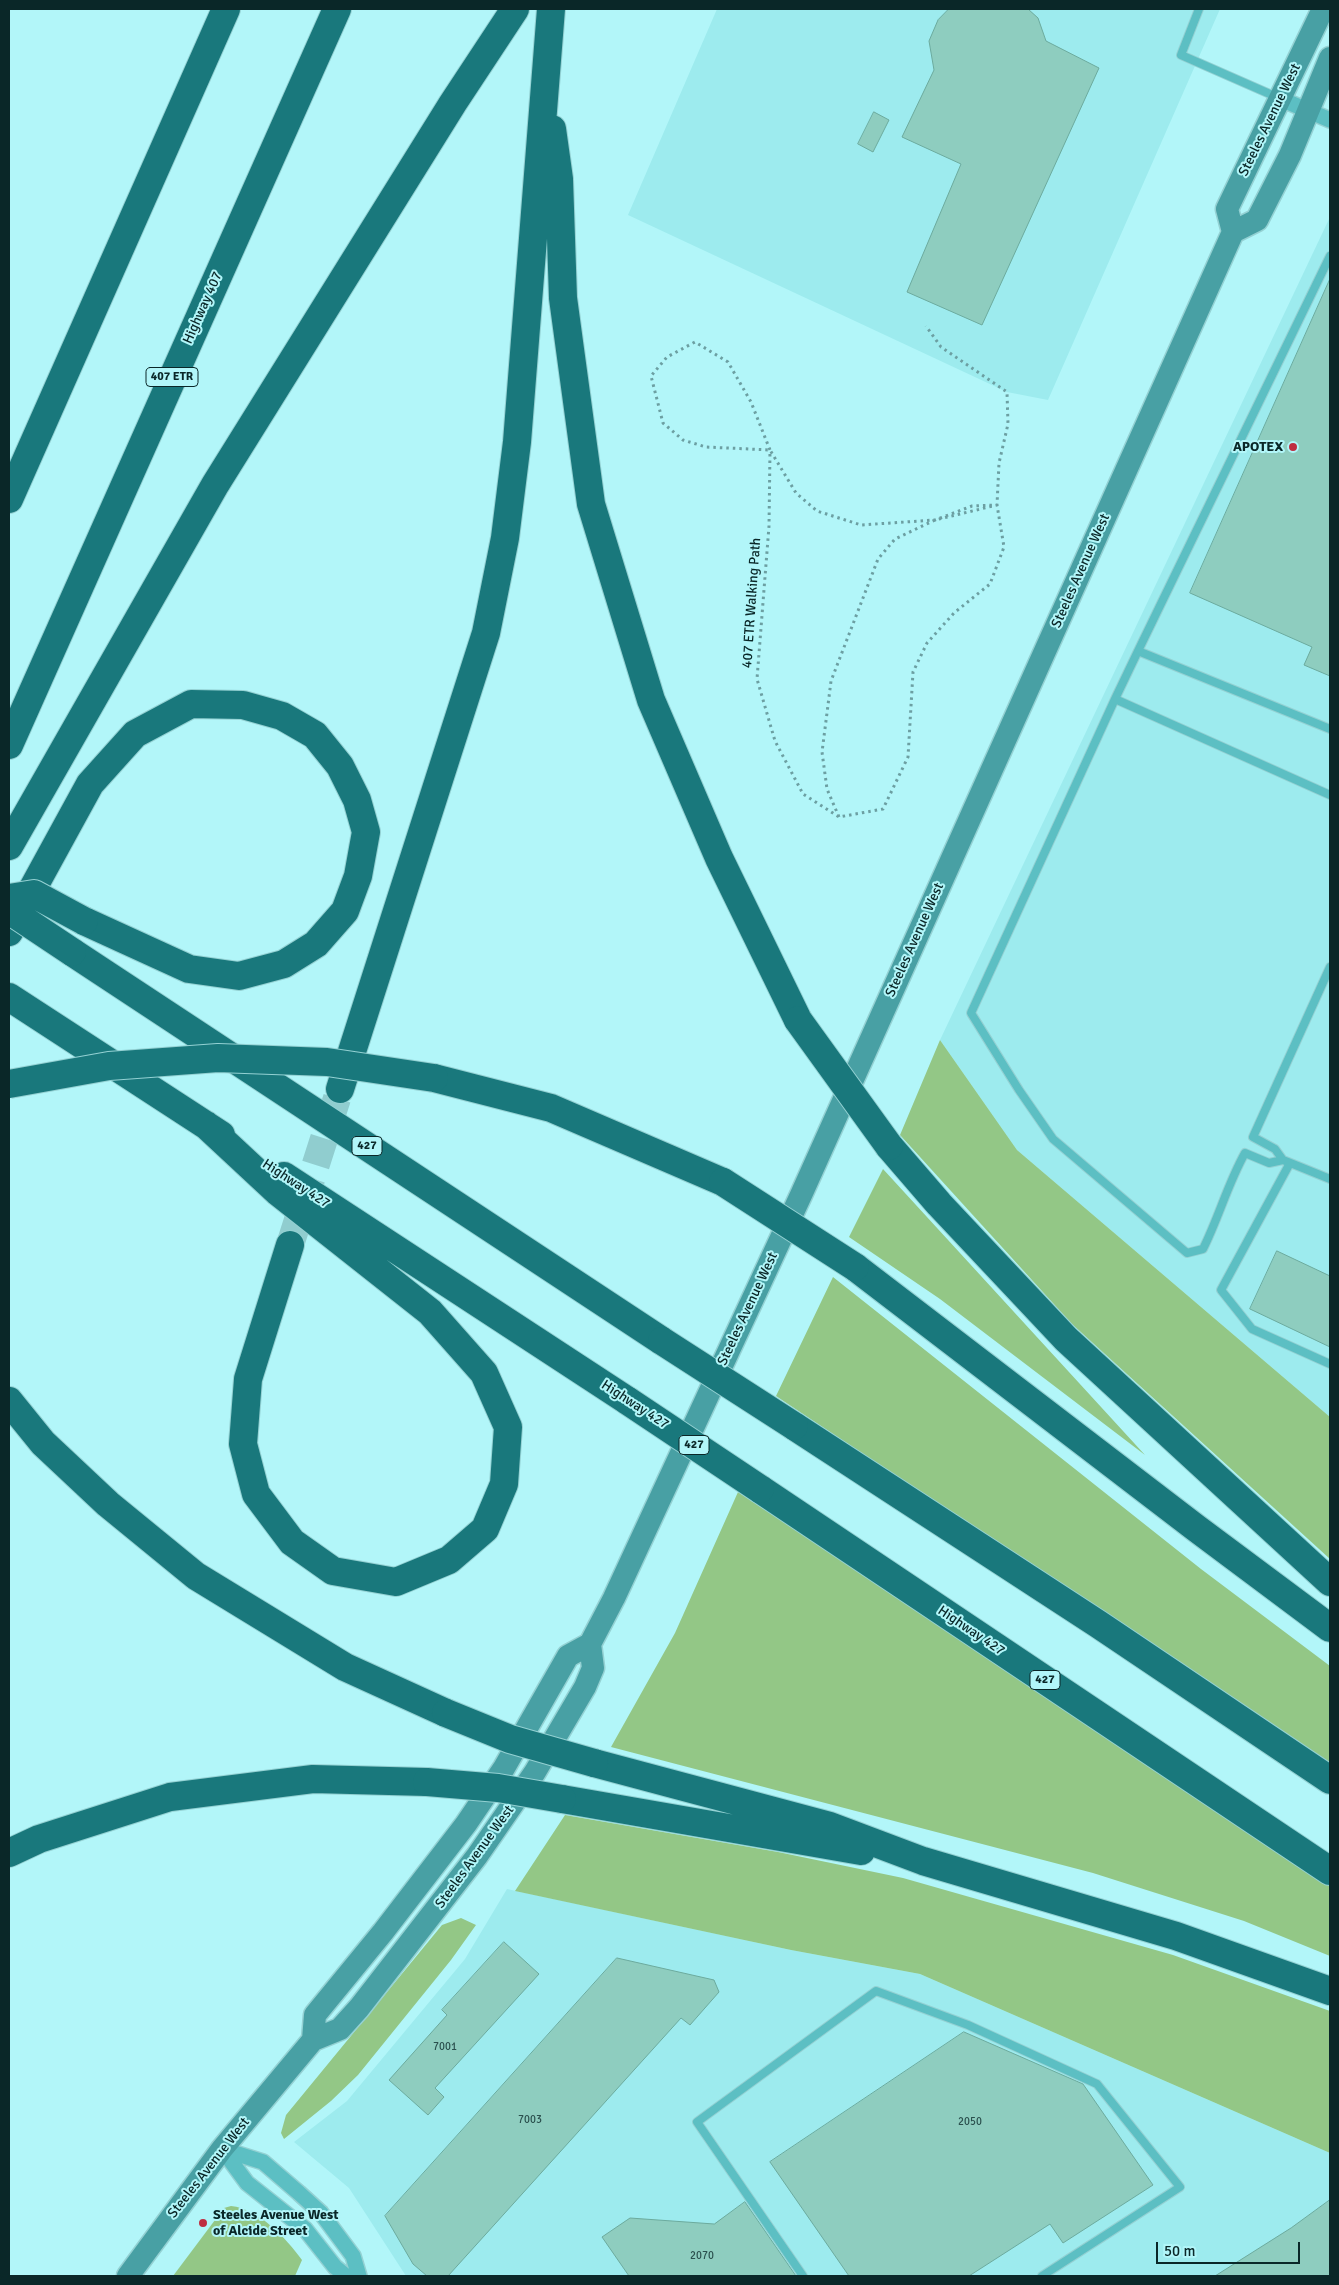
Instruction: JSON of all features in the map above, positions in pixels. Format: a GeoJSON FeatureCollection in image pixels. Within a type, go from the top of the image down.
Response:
{"type":"FeatureCollection","features":[{"type":"Feature","properties":{"kind":"highway"},"geometry":{"type":"LineString","coordinates":[[9,499],[226,9]]}},
{"type":"Feature","properties":{"kind":"highway","name":"Highway 407"},"geometry":{"type":"LineString","coordinates":[[9,745],[337,9]]}},
{"type":"Feature","properties":{"kind":"highway"},"geometry":{"type":"LineString","coordinates":[[9,846],[215,485],[453,103],[516,9]]}},
{"type":"Feature","properties":{"kind":"highway"},"geometry":{"type":"LineString","coordinates":[[340,1089],[486,633],[506,538],[517,442],[551,9]]}},
{"type":"Feature","properties":{"kind":"highway"},"geometry":{"type":"LineString","coordinates":[[545,73],[559,180],[564,298],[591,504],[651,700],[719,858],[798,1020],[889,1146],[939,1204],[1066,1339],[1330,1582]]}},
{"type":"Feature","properties":{"kind":"highway"},"geometry":{"type":"LineString","coordinates":[[9,898],[34,894],[84,922],[189,969],[239,976],[284,964],[316,944],[345,911],[358,876],[366,832],[357,800],[340,766],[315,735],[282,716],[243,705],[191,704],[135,734],[90,784],[9,932]]}},
{"type":"Feature","properties":{"kind":"highway","name":"427"},"geometry":{"type":"LineString","coordinates":[[9,910],[662,1341],[1098,1624],[1330,1780]]}},
{"type":"Feature","properties":{"kind":"highway","name":"Highway 427"},"geometry":{"type":"LineString","coordinates":[[9,997],[628,1401],[1330,1871]]}},
{"type":"Feature","properties":{"kind":"highway"},"geometry":{"type":"LineString","coordinates":[[9,1084],[110,1066],[218,1058],[327,1062],[434,1078],[551,1108],[723,1182],[855,1267],[1330,1628]]}},
{"type":"Feature","properties":{"kind":"highway"},"geometry":{"type":"LineString","coordinates":[[206,1125],[278,1192],[430,1312],[484,1373],[508,1427],[504,1484],[485,1529],[449,1560],[396,1582],[333,1571],[292,1542],[256,1494],[243,1444],[248,1379],[290,1245]]}},
{"type":"Feature","properties":{"kind":"highway"},"geometry":{"type":"LineString","coordinates":[[9,1401],[43,1443],[108,1504],[196,1576],[345,1667],[446,1713],[510,1738],[594,1763],[830,1826],[923,1861],[1176,1936],[1330,1991]]}},
{"type":"Feature","properties":{"kind":"highway"},"geometry":{"type":"LineString","coordinates":[[9,1853],[38,1839],[170,1797],[313,1780],[426,1782],[498,1788],[923,1861]]}},
{"type":"Feature","properties":{"kind":"main road","name":"Steeles Avenue West"},"geometry":{"type":"LineString","coordinates":[[128,2276],[222,2149],[313,2040],[315,2015],[383,1932],[466,1824],[504,1768],[568,1656],[590,1644],[618,1589],[797,1204],[1233,232],[1227,209],[1323,9]]}},
{"type":"Feature","properties":{"kind":"main road","name":"Steeles Avenue West"},"geometry":{"type":"LineString","coordinates":[[1233,232],[1257,220],[1290,155],[1330,58]]}},
{"type":"Feature","properties":{"kind":"street"},"geometry":{"type":"LineString","coordinates":[[1281,99],[1330,120]]}},
{"type":"Feature","properties":{"kind":"street"},"geometry":{"type":"LineString","coordinates":[[222,2149],[247,2183],[305,2229],[335,2267],[346,2276]]}},
{"type":"Feature","properties":{"kind":"street"},"geometry":{"type":"LineString","coordinates":[[222,2149],[263,2162],[299,2193],[320,2213],[353,2256],[359,2276]]}},
{"type":"Feature","properties":{"kind":"lane"},"geometry":{"type":"LineString","coordinates":[[1198,9],[1181,55],[1281,99]]}},
{"type":"Feature","properties":{"kind":"lane"},"geometry":{"type":"LineString","coordinates":[[1287,1161],[1269,1163],[1245,1153],[1203,1249],[1187,1253],[1053,1139],[1019,1090],[971,1013],[1115,699],[1330,256]]}},
{"type":"Feature","properties":{"kind":"lane"},"geometry":{"type":"LineString","coordinates":[[1138,651],[1330,729]]}},
{"type":"Feature","properties":{"kind":"lane"},"geometry":{"type":"LineString","coordinates":[[1115,699],[1330,795]]}},
{"type":"Feature","properties":{"kind":"lane"},"geometry":{"type":"LineString","coordinates":[[1330,967],[1253,1136],[1275,1149],[1287,1161],[1330,1179]]}},
{"type":"Feature","properties":{"kind":"lane"},"geometry":{"type":"LineString","coordinates":[[1287,1161],[1221,1290],[1252,1329],[1330,1364]]}},
{"type":"Feature","properties":{"kind":"lane"},"geometry":{"type":"LineString","coordinates":[[803,2276],[697,2122],[876,1990],[968,2025],[1097,2084],[1180,2187],[1042,2276]]}},
{"type":"Feature","properties":{"kind":"path"},"geometry":{"type":"LineString","coordinates":[[839,817],[883,809],[908,757],[913,672],[927,643],[954,613],[990,584],[1004,547],[997,504],[999,463],[1008,424],[1007,392],[942,346],[926,326]]}},
{"type":"Feature","properties":{"kind":"path","name":"407 ETR Walking Path"},"geometry":{"type":"LineString","coordinates":[[770,450],[706,447],[683,440],[663,422],[651,376],[667,357],[695,342],[728,362],[751,402],[770,450],[796,493],[817,511],[861,525],[935,520]]}},
{"type":"Feature","properties":{"kind":"path","name":"407 ETR Walking Path"},"geometry":{"type":"LineString","coordinates":[[770,450],[769,526],[757,679],[775,741],[803,794],[839,817]]}},
{"type":"Feature","properties":{"kind":"path","name":"407 ETR Walking Path"},"geometry":{"type":"LineString","coordinates":[[839,817],[826,789],[822,752],[831,681],[878,559],[895,539],[935,520],[972,506],[997,504]]}},
{"type":"Feature","properties":{"kind":"shaded area"},"geometry":{"type":"Polygon","coordinates":[[[717,9],[1220,9],[1048,400],[1007,392],[628,215],[717,9]]]}},
{"type":"Feature","properties":{"kind":"shaded area"},"geometry":{"type":"Polygon","coordinates":[[[1330,217],[1330,1417],[1017,1150],[940,1040],[1330,217]]]}},
{"type":"Feature","properties":{"kind":"shaded area"},"geometry":{"type":"Polygon","coordinates":[[[507,1889],[791,1950],[920,1974],[1330,2153],[1330,2276],[406,2276],[349,2188],[294,2142],[347,2101],[465,1959],[507,1889]]]}},
{"type":"Feature","properties":{"kind":"green space"},"geometry":{"type":"Polygon","coordinates":[[[940,1040],[1017,1150],[1330,1417],[1330,1559],[1072,1324],[900,1135],[940,1040]]]}},
{"type":"Feature","properties":{"kind":"green space"},"geometry":{"type":"Polygon","coordinates":[[[883,1169],[1145,1455],[940,1299],[849,1237],[883,1169]]]}},
{"type":"Feature","properties":{"kind":"green space"},"geometry":{"type":"Polygon","coordinates":[[[833,1277],[1201,1569],[1330,1666],[1330,1765],[776,1396],[833,1277]]]}},
{"type":"Feature","properties":{"kind":"green space"},"geometry":{"type":"Polygon","coordinates":[[[738,1492],[1330,1884],[1330,1956],[1244,1921],[1093,1873],[611,1747],[675,1633],[738,1492]]]}},
{"type":"Feature","properties":{"kind":"green space"},"geometry":{"type":"Polygon","coordinates":[[[565,1815],[778,1852],[903,1878],[1173,1955],[1330,2011],[1330,2153],[920,1974],[791,1950],[515,1891],[565,1815]]]}},
{"type":"Feature","properties":{"kind":"green space"},"geometry":{"type":"Polygon","coordinates":[[[461,1918],[476,1925],[451,1960],[358,2075],[331,2101],[284,2139],[281,2133],[286,2115],[442,1925],[461,1918]]]}},
{"type":"Feature","properties":{"kind":"green space"},"geometry":{"type":"Polygon","coordinates":[[[231,2206],[252,2213],[280,2234],[302,2260],[295,2276],[173,2276],[224,2208],[231,2206]]]}},
{"type":"Feature","properties":{"kind":"building"},"geometry":{"type":"Polygon","coordinates":[[[949,9],[1028,9],[1038,18],[1046,41],[1099,68],[982,325],[907,292],[961,164],[902,137],[934,70],[929,41],[938,20],[949,9]]]}},
{"type":"Feature","properties":{"kind":"building"},"geometry":{"type":"Polygon","coordinates":[[[874,112],[889,120],[873,152],[858,144],[874,112]]]}},
{"type":"Feature","properties":{"kind":"building","name":"APOTEX"},"geometry":{"type":"Polygon","coordinates":[[[1330,279],[1330,676],[1304,665],[1312,647],[1190,593],[1330,279]]]}},
{"type":"Feature","properties":{"kind":"building"},"geometry":{"type":"Polygon","coordinates":[[[1277,1251],[1330,1276],[1330,1347],[1250,1309],[1277,1251]]]}},
{"type":"Feature","properties":{"kind":"building"},"geometry":{"type":"Polygon","coordinates":[[[504,1942],[539,1974],[435,2088],[444,2097],[428,2115],[389,2080],[447,2015],[442,2010],[504,1942]]]}},
{"type":"Feature","properties":{"kind":"building"},"geometry":{"type":"Polygon","coordinates":[[[617,1958],[714,1980],[719,1992],[690,2025],[681,2018],[448,2276],[427,2276],[413,2264],[385,2216],[617,1958]]]}},
{"type":"Feature","properties":{"kind":"building"},"geometry":{"type":"Polygon","coordinates":[[[964,2032],[1083,2084],[1153,2185],[1063,2243],[1050,2224],[969,2276],[849,2276],[770,2162],[964,2032]]]}},
{"type":"Feature","properties":{"kind":"building"},"geometry":{"type":"Polygon","coordinates":[[[1330,2200],[1330,2276],[1215,2276],[1291,2228],[1330,2200]]]}},
{"type":"Feature","properties":{"kind":"building"},"geometry":{"type":"Polygon","coordinates":[[[745,2202],[796,2276],[629,2276],[602,2237],[630,2218],[714,2224],[745,2202]]]}},
{"type":"Feature","properties":{"kind":"tunnel"},"geometry":{"type":"LineString","coordinates":[[290,1245],[340,1089]]}},
{"type":"Feature","properties":{"kind":"place","name":"APOTEX"},"geometry":{"type":"Point","coordinates":[1293,447]}},
{"type":"Feature","properties":{"kind":"place","name":"Steeles Avenue West of Alcide Street"},"geometry":{"type":"Point","coordinates":[203,2223]}}]}
